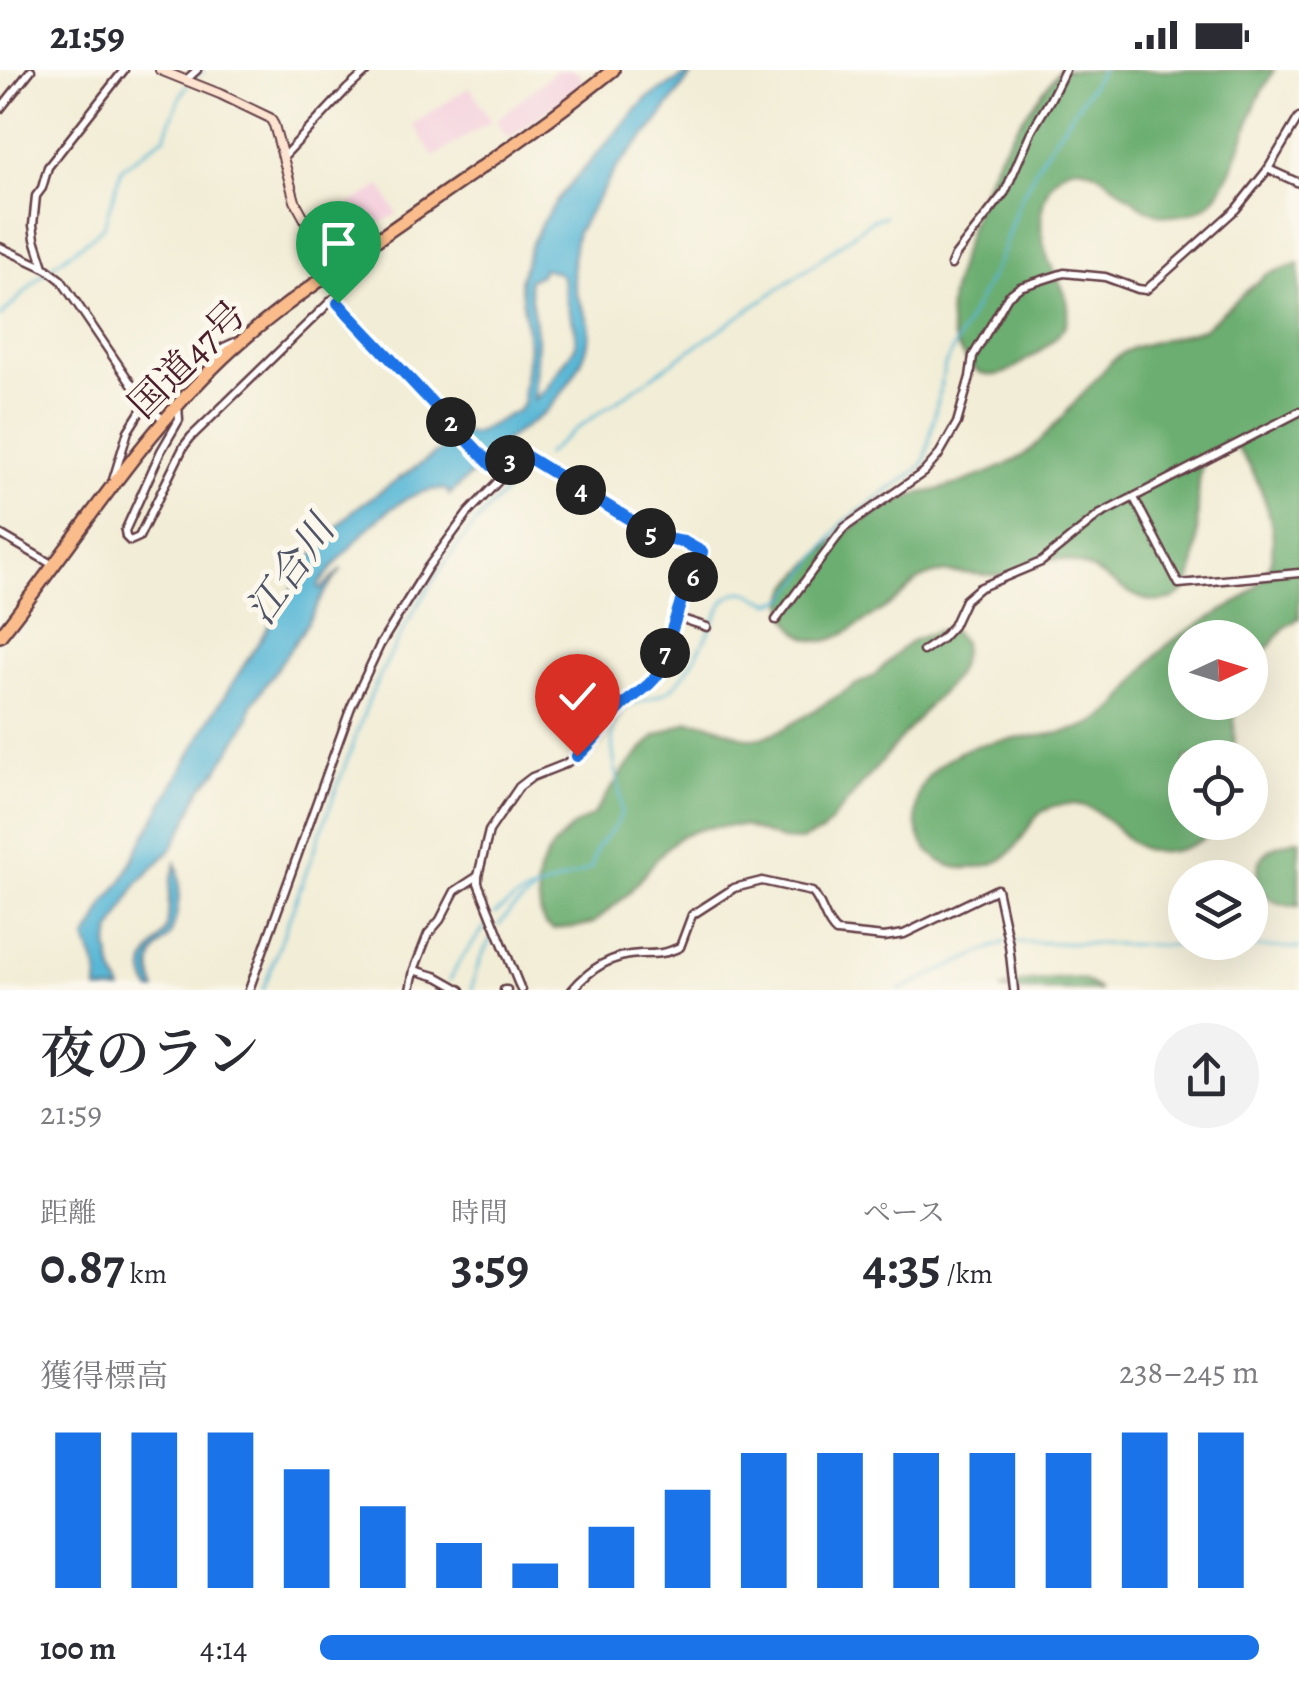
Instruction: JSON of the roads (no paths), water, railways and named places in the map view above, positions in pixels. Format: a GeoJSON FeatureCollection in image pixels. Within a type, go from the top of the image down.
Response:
{"type":"FeatureCollection","features":[{"type":"Feature","properties":{"kind":"highway","name":"国道47号"},"geometry":{"type":"LineString","coordinates":[[0,636],[164,420],[246,339],[274,314],[527,136],[613,70]]}},
{"type":"Feature","properties":{"kind":"main road"},"geometry":{"type":"LineString","coordinates":[[160,70],[174,72],[270,118],[295,201],[333,271]]}},
{"type":"Feature","properties":{"kind":"street"},"geometry":{"type":"LineString","coordinates":[[0,110],[30,70]]}},
{"type":"Feature","properties":{"kind":"street"},"geometry":{"type":"LineString","coordinates":[[47,269],[35,239],[36,196],[48,167],[124,70]]}},
{"type":"Feature","properties":{"kind":"street"},"geometry":{"type":"LineString","coordinates":[[188,82],[197,70]]}},
{"type":"Feature","properties":{"kind":"street"},"geometry":{"type":"LineString","coordinates":[[283,157],[368,70]]}},
{"type":"Feature","properties":{"kind":"street"},"geometry":{"type":"LineString","coordinates":[[951,264],[1004,192],[1030,132],[1066,70]]}},
{"type":"Feature","properties":{"kind":"street"},"geometry":{"type":"LineString","coordinates":[[776,620],[844,528],[924,472],[938,456],[957,423],[974,356],[1008,296],[1020,286],[1064,273],[1105,277],[1146,290],[1236,209],[1268,169],[1299,117]]}},
{"type":"Feature","properties":{"kind":"street"},"geometry":{"type":"LineString","coordinates":[[1268,169],[1299,183]]}},
{"type":"Feature","properties":{"kind":"street"},"geometry":{"type":"LineString","coordinates":[[0,247],[56,274],[146,404],[164,420]]}},
{"type":"Feature","properties":{"kind":"street"},"geometry":{"type":"LineString","coordinates":[[178,405],[180,420],[161,451],[126,531],[130,541],[140,537],[184,446],[332,300],[492,466],[501,467],[523,455],[660,538],[684,542],[702,552],[652,684],[619,708],[588,747],[565,764],[526,781],[489,831],[478,876],[522,990]]}},
{"type":"Feature","properties":{"kind":"street"},"geometry":{"type":"LineString","coordinates":[[110,491],[128,431],[146,404],[224,348],[246,339]]}},
{"type":"Feature","properties":{"kind":"street"},"geometry":{"type":"LineString","coordinates":[[922,651],[953,626],[965,600],[980,588],[1041,562],[1089,522],[1299,412]]}},
{"type":"Feature","properties":{"kind":"street"},"geometry":{"type":"LineString","coordinates":[[249,990],[351,706],[380,646],[419,580],[458,526],[523,455]]}},
{"type":"Feature","properties":{"kind":"street"},"geometry":{"type":"LineString","coordinates":[[1134,498],[1180,584],[1299,573]]}},
{"type":"Feature","properties":{"kind":"street"},"geometry":{"type":"LineString","coordinates":[[0,534],[55,566]]}},
{"type":"Feature","properties":{"kind":"street"},"geometry":{"type":"LineString","coordinates":[[676,618],[707,626]]}},
{"type":"Feature","properties":{"kind":"street"},"geometry":{"type":"LineString","coordinates":[[410,990],[428,934],[455,891],[478,876]]}},
{"type":"Feature","properties":{"kind":"street"},"geometry":{"type":"LineString","coordinates":[[572,990],[596,966],[618,956],[662,954],[680,947],[688,921],[699,910],[734,888],[762,881],[812,892],[836,932],[884,938],[904,934],[998,890],[1014,990]]}},
{"type":"Feature","properties":{"kind":"street"},"geometry":{"type":"LineString","coordinates":[[414,970],[461,990]]}},
{"type":"Feature","properties":{"kind":"water"},"geometry":{"type":"Polygon","coordinates":[[[695,70],[617,167],[577,232],[574,280],[589,335],[575,373],[543,414],[500,443],[449,495],[447,490],[429,490],[393,507],[359,538],[319,584],[321,589],[342,569],[251,706],[239,736],[200,790],[170,851],[137,884],[112,930],[108,946],[113,972],[122,990],[97,990],[98,972],[86,939],[124,878],[210,719],[320,545],[355,509],[448,445],[460,430],[476,433],[520,409],[529,348],[520,281],[530,247],[561,195],[646,99],[695,70]],[[543,268],[540,275],[528,280],[537,337],[534,400],[576,345],[563,279],[543,268]]]}},
{"type":"Feature","properties":{"kind":"water"},"geometry":{"type":"Polygon","coordinates":[[[176,863],[176,917],[171,933],[152,961],[156,990],[151,990],[144,970],[167,926],[170,883],[176,863]]]}},
{"type":"Feature","properties":{"kind":"waterway"},"geometry":{"type":"LineString","coordinates":[[192,79],[203,70]]}},
{"type":"Feature","properties":{"kind":"waterway"},"geometry":{"type":"LineString","coordinates":[[495,914],[529,893],[591,868],[597,848],[620,814],[612,737],[618,716],[630,706],[666,692],[679,681],[723,602],[742,592],[772,603],[787,598],[843,523],[925,461],[945,365],[1000,258],[1018,204],[1042,157],[1102,70]]}},
{"type":"Feature","properties":{"kind":"waterway"},"geometry":{"type":"LineString","coordinates":[[51,267],[104,225],[122,168],[165,136],[187,85]]}},
{"type":"Feature","properties":{"kind":"waterway"},"geometry":{"type":"LineString","coordinates":[[545,455],[872,220],[885,216]]}},
{"type":"Feature","properties":{"kind":"waterway"},"geometry":{"type":"LineString","coordinates":[[0,317],[45,272]]}},
{"type":"Feature","properties":{"kind":"waterway"},"geometry":{"type":"LineString","coordinates":[[263,990],[370,697],[391,654],[455,550],[527,469]]}},
{"type":"Feature","properties":{"kind":"waterway"},"geometry":{"type":"LineString","coordinates":[[499,925],[533,894]]}},
{"type":"Feature","properties":{"kind":"waterway"},"geometry":{"type":"LineString","coordinates":[[450,980],[490,920]]}},
{"type":"Feature","properties":{"kind":"waterway"},"geometry":{"type":"LineString","coordinates":[[472,990],[480,960],[495,932]]}},
{"type":"Feature","properties":{"kind":"waterway"},"geometry":{"type":"LineString","coordinates":[[899,990],[1005,942]]}},
{"type":"Feature","properties":{"kind":"waterway"},"geometry":{"type":"LineString","coordinates":[[1012,942],[1299,948]]}},
{"type":"Feature","properties":{"kind":"water label","name":"江合川"},"geometry":{"type":"Point","coordinates":[290,570]}}]}
